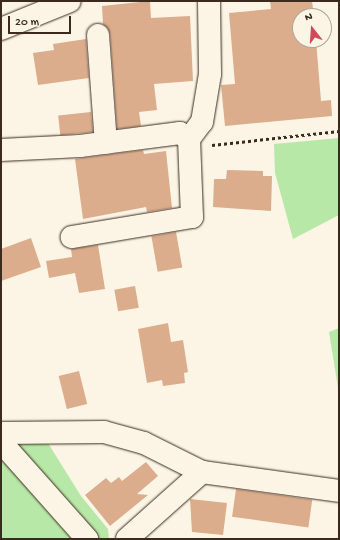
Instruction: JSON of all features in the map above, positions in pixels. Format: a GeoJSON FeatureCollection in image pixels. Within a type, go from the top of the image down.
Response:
{"type":"FeatureCollection","features":[{"type":"Feature","properties":{"kind":"street"},"geometry":{"type":"LineString","coordinates":[[1,29],[70,1]]}},
{"type":"Feature","properties":{"kind":"street"},"geometry":{"type":"LineString","coordinates":[[72,237],[192,217],[190,144],[202,122],[211,42],[209,1]]}},
{"type":"Feature","properties":{"kind":"street"},"geometry":{"type":"LineString","coordinates":[[98,35],[106,143]]}},
{"type":"Feature","properties":{"kind":"street"},"geometry":{"type":"LineString","coordinates":[[1,150],[106,143],[180,133],[190,144]]}},
{"type":"Feature","properties":{"kind":"street"},"geometry":{"type":"LineString","coordinates":[[1,433],[104,432],[144,442],[202,472],[339,491]]}},
{"type":"Feature","properties":{"kind":"street"},"geometry":{"type":"LineString","coordinates":[[1,442],[87,539]]}},
{"type":"Feature","properties":{"kind":"street"},"geometry":{"type":"LineString","coordinates":[[127,539],[202,472]]}},
{"type":"Feature","properties":{"kind":"path"},"geometry":{"type":"LineString","coordinates":[[190,144],[339,131]]}},
{"type":"Feature","properties":{"kind":"green space"},"geometry":{"type":"Polygon","coordinates":[[[339,138],[339,215],[293,239],[275,173],[274,144],[339,138]]]}},
{"type":"Feature","properties":{"kind":"green space"},"geometry":{"type":"Polygon","coordinates":[[[339,328],[339,394],[329,332],[339,328]]]}},
{"type":"Feature","properties":{"kind":"green space"},"geometry":{"type":"Polygon","coordinates":[[[43,435],[81,496],[108,529],[109,539],[1,539],[1,453],[14,440],[43,435]]]}},
{"type":"Feature","properties":{"kind":"building"},"geometry":{"type":"Polygon","coordinates":[[[150,1],[151,18],[190,16],[193,81],[154,84],[157,110],[139,112],[141,126],[117,129],[110,34],[103,24],[102,6],[150,1]]]}},
{"type":"Feature","properties":{"kind":"building"},"geometry":{"type":"Polygon","coordinates":[[[270,1],[312,1],[313,8],[292,8],[292,48],[317,48],[321,101],[331,100],[332,116],[225,126],[221,85],[235,84],[229,13],[271,9],[270,1]]]}},
{"type":"Feature","properties":{"kind":"building"},"geometry":{"type":"Polygon","coordinates":[[[86,39],[89,78],[38,85],[33,53],[54,50],[53,44],[86,39]]]}},
{"type":"Feature","properties":{"kind":"building"},"geometry":{"type":"Polygon","coordinates":[[[91,112],[93,132],[60,135],[58,115],[91,112]]]}},
{"type":"Feature","properties":{"kind":"building"},"geometry":{"type":"Polygon","coordinates":[[[143,150],[144,154],[166,151],[172,208],[147,212],[146,207],[83,219],[75,159],[143,150]]]}},
{"type":"Feature","properties":{"kind":"building"},"geometry":{"type":"Polygon","coordinates":[[[227,170],[263,171],[263,176],[272,176],[271,211],[213,207],[214,179],[226,179],[227,170]]]}},
{"type":"Feature","properties":{"kind":"building"},"geometry":{"type":"Polygon","coordinates":[[[176,232],[182,267],[158,272],[151,236],[176,232]]]}},
{"type":"Feature","properties":{"kind":"building"},"geometry":{"type":"Polygon","coordinates":[[[31,238],[41,267],[1,281],[1,249],[31,238]]]}},
{"type":"Feature","properties":{"kind":"building"},"geometry":{"type":"Polygon","coordinates":[[[98,245],[105,289],[79,293],[75,273],[49,278],[46,261],[72,257],[71,249],[98,245]]]}},
{"type":"Feature","properties":{"kind":"building"},"geometry":{"type":"Polygon","coordinates":[[[135,286],[139,308],[118,311],[114,290],[135,286]]]}},
{"type":"Feature","properties":{"kind":"building"},"geometry":{"type":"Polygon","coordinates":[[[168,323],[171,342],[183,340],[188,372],[184,373],[185,383],[163,386],[162,380],[147,383],[138,329],[168,323]]]}},
{"type":"Feature","properties":{"kind":"building"},"geometry":{"type":"Polygon","coordinates":[[[79,371],[87,404],[67,409],[59,376],[79,371]]]}},
{"type":"Feature","properties":{"kind":"building"},"geometry":{"type":"Polygon","coordinates":[[[146,462],[158,476],[137,494],[148,495],[110,526],[85,495],[106,478],[111,483],[119,477],[122,481],[146,462]]]}},
{"type":"Feature","properties":{"kind":"building"},"geometry":{"type":"Polygon","coordinates":[[[236,489],[312,500],[308,527],[232,517],[236,489]]]}},
{"type":"Feature","properties":{"kind":"building"},"geometry":{"type":"Polygon","coordinates":[[[190,499],[227,503],[223,535],[192,532],[190,499]]]}}]}
